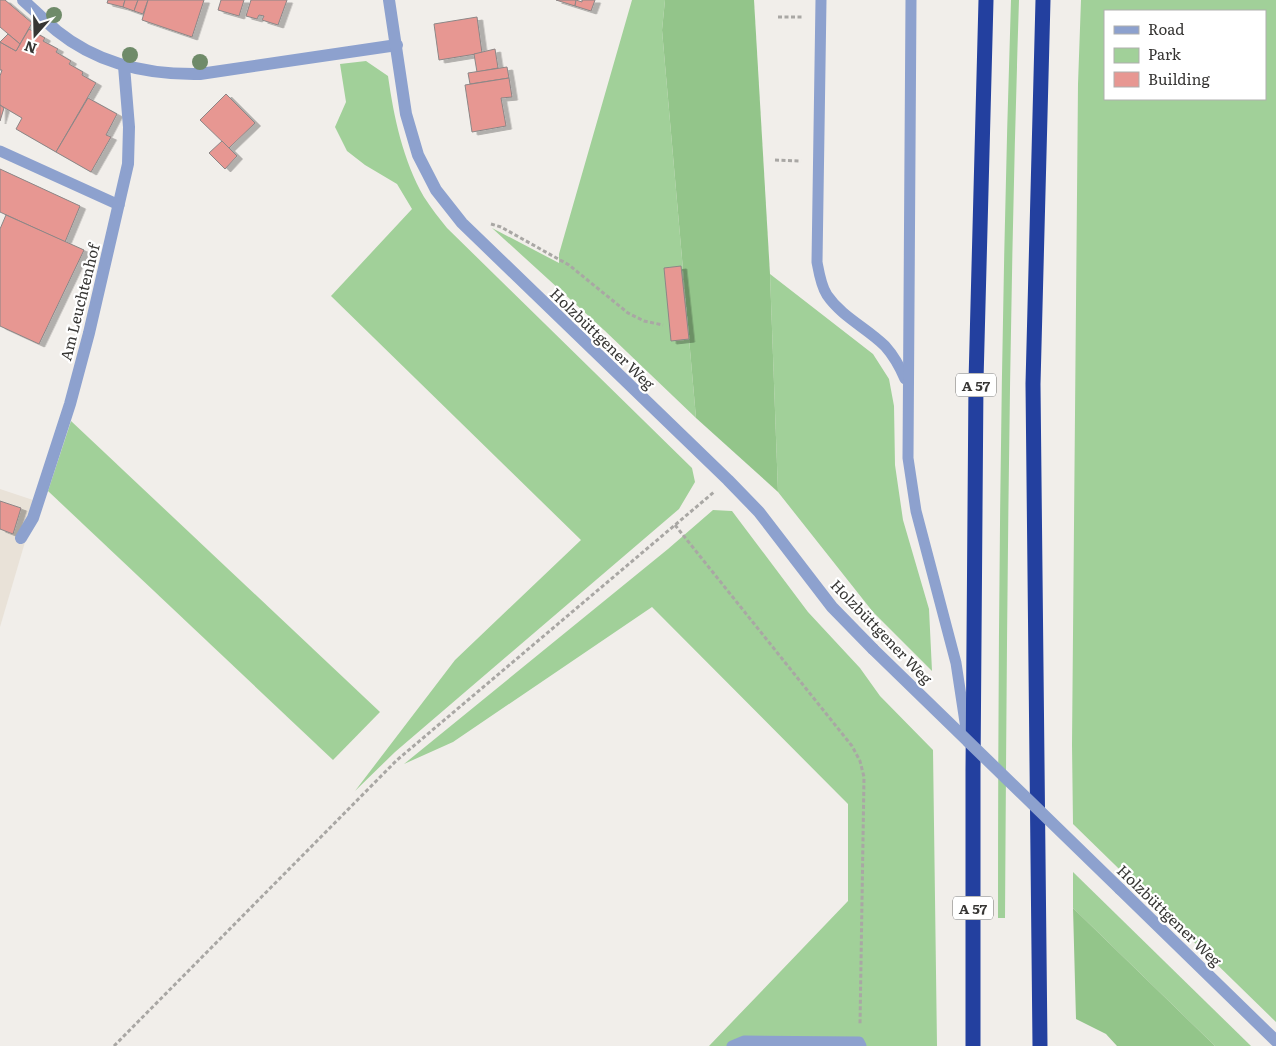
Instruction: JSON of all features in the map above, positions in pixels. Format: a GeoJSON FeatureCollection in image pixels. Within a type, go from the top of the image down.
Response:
{"type":"FeatureCollection","features":[{"type":"Feature","properties":{"kind":"highway","name":"A 57"},"geometry":{"type":"LineString","coordinates":[[973,1046],[976,381],[986,0]]}},
{"type":"Feature","properties":{"kind":"highway"},"geometry":{"type":"LineString","coordinates":[[1040,1046],[1033,384],[1043,0]]}},
{"type":"Feature","properties":{"kind":"street"},"geometry":{"type":"LineString","coordinates":[[23,0],[58,31],[80,47],[124,66],[172,75],[200,74],[396,45]]}},
{"type":"Feature","properties":{"kind":"street","name":"Holzbüttgener Weg"},"geometry":{"type":"LineString","coordinates":[[389,0],[406,114],[418,155],[436,190],[462,223],[759,512],[832,607],[873,649],[1276,1041]]}},
{"type":"Feature","properties":{"kind":"street","name":"Am Leuchtenhof"},"geometry":{"type":"LineString","coordinates":[[21,538],[33,518],[70,404],[90,333],[128,164],[129,127],[124,66]]}},
{"type":"Feature","properties":{"kind":"lane"},"geometry":{"type":"LineString","coordinates":[[821,0],[817,262],[820,278],[826,294],[837,308],[885,346],[898,363],[907,384]]}},
{"type":"Feature","properties":{"kind":"lane"},"geometry":{"type":"LineString","coordinates":[[911,0],[908,458],[916,511],[956,663],[973,771]]}},
{"type":"Feature","properties":{"kind":"lane"},"geometry":{"type":"LineString","coordinates":[[0,151],[119,205]]}},
{"type":"Feature","properties":{"kind":"lane"},"geometry":{"type":"LineString","coordinates":[[732,1046],[744,1041],[860,1044]]}},
{"type":"Feature","properties":{"kind":"path"},"geometry":{"type":"LineString","coordinates":[[778,17],[806,17]]}},
{"type":"Feature","properties":{"kind":"path"},"geometry":{"type":"LineString","coordinates":[[775,160],[804,161]]}},
{"type":"Feature","properties":{"kind":"path"},"geometry":{"type":"LineString","coordinates":[[462,223],[482,220],[501,227],[569,265],[628,313],[644,321],[663,325]]}},
{"type":"Feature","properties":{"kind":"path"},"geometry":{"type":"LineString","coordinates":[[114,1046],[397,760],[728,480]]}},
{"type":"Feature","properties":{"kind":"path"},"geometry":{"type":"LineString","coordinates":[[675,525],[852,746],[860,761],[864,777],[860,1044]]}},
{"type":"Feature","properties":{"kind":"shaded area"},"geometry":{"type":"Polygon","coordinates":[[[0,489],[33,500],[25,542],[0,627],[0,489]]]}},
{"type":"Feature","properties":{"kind":"green space"},"geometry":{"type":"Polygon","coordinates":[[[632,0],[665,0],[662,30],[696,418],[604,330],[492,228],[559,263],[559,254],[632,0]]]}},
{"type":"Feature","properties":{"kind":"green space"},"geometry":{"type":"Polygon","coordinates":[[[665,0],[754,0],[770,274],[778,492],[696,418],[662,30],[665,0]]]}},
{"type":"Feature","properties":{"kind":"green space"},"geometry":{"type":"Polygon","coordinates":[[[1011,0],[1019,0],[1011,344],[1005,918],[998,918],[1001,459],[1011,0]]]}},
{"type":"Feature","properties":{"kind":"green space"},"geometry":{"type":"Polygon","coordinates":[[[1081,0],[1276,0],[1276,1022],[1073,824],[1072,745],[1078,84],[1081,0]]]}},
{"type":"Feature","properties":{"kind":"green space"},"geometry":{"type":"Polygon","coordinates":[[[366,61],[388,76],[396,123],[405,154],[424,197],[438,217],[692,468],[695,482],[679,509],[395,752],[355,791],[455,660],[581,540],[331,296],[412,209],[397,184],[365,165],[347,151],[335,127],[346,102],[340,64],[366,61]]]}},
{"type":"Feature","properties":{"kind":"green space"},"geometry":{"type":"Polygon","coordinates":[[[770,274],[873,354],[889,379],[894,406],[895,465],[903,520],[929,609],[932,671],[873,612],[778,492],[770,274]]]}},
{"type":"Feature","properties":{"kind":"green space"},"geometry":{"type":"Polygon","coordinates":[[[71,421],[380,712],[333,760],[48,491],[71,421]]]}},
{"type":"Feature","properties":{"kind":"green space"},"geometry":{"type":"Polygon","coordinates":[[[713,510],[732,511],[808,612],[860,668],[880,696],[933,750],[937,1046],[709,1046],[848,901],[848,804],[652,607],[453,742],[404,764],[668,549],[713,510]]]}},
{"type":"Feature","properties":{"kind":"green space"},"geometry":{"type":"Polygon","coordinates":[[[1073,872],[1251,1046],[1215,1046],[1073,908],[1073,872]]]}},
{"type":"Feature","properties":{"kind":"green space"},"geometry":{"type":"Polygon","coordinates":[[[1073,908],[1215,1046],[1117,1046],[1106,1034],[1076,1019],[1073,908]]]}},
{"type":"Feature","properties":{"kind":"building"},"geometry":{"type":"Polygon","coordinates":[[[0,0],[5,0],[32,23],[20,44],[0,27],[0,0]]]}},
{"type":"Feature","properties":{"kind":"building"},"geometry":{"type":"Polygon","coordinates":[[[108,0],[125,0],[123,7],[107,3],[108,0]]]}},
{"type":"Feature","properties":{"kind":"building"},"geometry":{"type":"Polygon","coordinates":[[[125,0],[138,0],[134,11],[123,7],[125,0]]]}},
{"type":"Feature","properties":{"kind":"building"},"geometry":{"type":"Polygon","coordinates":[[[138,0],[148,0],[143,14],[134,11],[138,0]]]}},
{"type":"Feature","properties":{"kind":"building"},"geometry":{"type":"Polygon","coordinates":[[[148,0],[204,0],[192,37],[142,20],[148,0]]]}},
{"type":"Feature","properties":{"kind":"building"},"geometry":{"type":"Polygon","coordinates":[[[221,0],[244,0],[239,16],[218,10],[221,0]]]}},
{"type":"Feature","properties":{"kind":"building"},"geometry":{"type":"Polygon","coordinates":[[[251,0],[287,0],[278,25],[262,20],[264,16],[259,15],[257,19],[246,16],[251,0]]]}},
{"type":"Feature","properties":{"kind":"building"},"geometry":{"type":"Polygon","coordinates":[[[556,0],[576,0],[575,6],[556,0]]]}},
{"type":"Feature","properties":{"kind":"building"},"geometry":{"type":"Polygon","coordinates":[[[576,0],[582,2],[582,0],[595,0],[591,11],[575,6],[576,0]]]}},
{"type":"Feature","properties":{"kind":"building"},"geometry":{"type":"Polygon","coordinates":[[[477,17],[482,53],[439,60],[434,24],[477,17]]]}},
{"type":"Feature","properties":{"kind":"building"},"geometry":{"type":"Polygon","coordinates":[[[29,29],[45,38],[43,41],[58,49],[56,52],[71,61],[69,64],[83,72],[82,75],[96,83],[56,152],[16,129],[22,118],[0,105],[0,76],[2,70],[0,70],[0,42],[16,51],[29,29]]]}},
{"type":"Feature","properties":{"kind":"building"},"geometry":{"type":"Polygon","coordinates":[[[8,34],[20,44],[16,51],[0,42],[8,34]]]}},
{"type":"Feature","properties":{"kind":"building"},"geometry":{"type":"Polygon","coordinates":[[[495,49],[498,68],[477,72],[474,54],[495,49]]]}},
{"type":"Feature","properties":{"kind":"building"},"geometry":{"type":"Polygon","coordinates":[[[507,67],[509,78],[470,84],[468,73],[507,67]]]}},
{"type":"Feature","properties":{"kind":"building"},"geometry":{"type":"Polygon","coordinates":[[[509,78],[512,97],[501,98],[506,126],[472,132],[465,85],[509,78]]]}},
{"type":"Feature","properties":{"kind":"building"},"geometry":{"type":"Polygon","coordinates":[[[226,94],[255,123],[229,148],[200,120],[226,94]]]}},
{"type":"Feature","properties":{"kind":"building"},"geometry":{"type":"Polygon","coordinates":[[[88,98],[117,114],[106,135],[111,137],[91,172],[56,152],[88,98]]]}},
{"type":"Feature","properties":{"kind":"building"},"geometry":{"type":"Polygon","coordinates":[[[0,105],[4,108],[0,121],[0,105]]]}},
{"type":"Feature","properties":{"kind":"building"},"geometry":{"type":"Polygon","coordinates":[[[222,141],[237,156],[225,169],[209,153],[222,141]]]}},
{"type":"Feature","properties":{"kind":"building"},"geometry":{"type":"Polygon","coordinates":[[[0,169],[80,206],[65,242],[0,212],[0,169]]]}},
{"type":"Feature","properties":{"kind":"building"},"geometry":{"type":"Polygon","coordinates":[[[6,215],[84,250],[39,344],[0,326],[0,229],[6,215]]]}},
{"type":"Feature","properties":{"kind":"building"},"geometry":{"type":"Polygon","coordinates":[[[681,266],[689,339],[671,341],[664,268],[681,266]]]}},
{"type":"Feature","properties":{"kind":"building"},"geometry":{"type":"Polygon","coordinates":[[[0,501],[21,508],[13,534],[0,529],[0,501]]]}}]}
